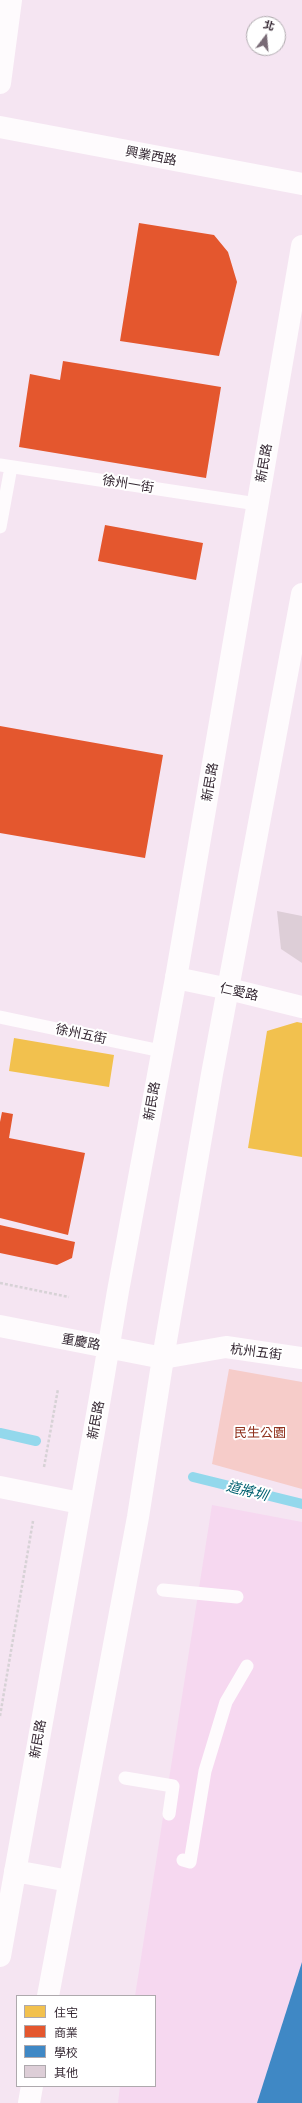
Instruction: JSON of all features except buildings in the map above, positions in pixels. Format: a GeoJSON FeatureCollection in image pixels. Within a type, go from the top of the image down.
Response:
{"type":"FeatureCollection","features":[{"type":"Feature","properties":{"kind":"street"},"geometry":{"type":"LineString","coordinates":[[0,83],[11,0]]}},
{"type":"Feature","properties":{"kind":"street","name":"興業西路"},"geometry":{"type":"LineString","coordinates":[[0,127],[302,184]]}},
{"type":"Feature","properties":{"kind":"street","name":"新民路"},"geometry":{"type":"LineString","coordinates":[[0,1956],[161,1051],[176,978],[302,246]]}},
{"type":"Feature","properties":{"kind":"street"},"geometry":{"type":"LineString","coordinates":[[48,1995],[138,1517],[163,1358],[302,594]]}},
{"type":"Feature","properties":{"kind":"street","name":"仁愛路"},"geometry":{"type":"LineString","coordinates":[[176,978],[302,1007]]}},
{"type":"Feature","properties":{"kind":"street","name":"重慶路"},"geometry":{"type":"LineString","coordinates":[[0,1326],[163,1358]]}},
{"type":"Feature","properties":{"kind":"street","name":"杭州五街"},"geometry":{"type":"LineString","coordinates":[[163,1358],[226,1347],[302,1358]]}},
{"type":"Feature","properties":{"kind":"street"},"geometry":{"type":"LineString","coordinates":[[0,1487],[80,1504]]}},
{"type":"Feature","properties":{"kind":"street"},"geometry":{"type":"LineString","coordinates":[[15,1871],[69,1881]]}},
{"type":"Feature","properties":{"kind":"street"},"geometry":{"type":"LineString","coordinates":[[29,2103],[32,2087]]}},
{"type":"Feature","properties":{"kind":"lane","name":"徐州一街"},"geometry":{"type":"LineString","coordinates":[[5,466],[257,504]]}},
{"type":"Feature","properties":{"kind":"lane"},"geometry":{"type":"LineString","coordinates":[[0,527],[5,466]]}},
{"type":"Feature","properties":{"kind":"lane","name":"徐州五街"},"geometry":{"type":"LineString","coordinates":[[0,1017],[161,1051]]}},
{"type":"Feature","properties":{"kind":"lane"},"geometry":{"type":"LineString","coordinates":[[163,1590],[237,1598]]}},
{"type":"Feature","properties":{"kind":"lane"},"geometry":{"type":"LineString","coordinates":[[183,1860],[190,1862],[205,1771],[226,1702],[247,1666]]}},
{"type":"Feature","properties":{"kind":"lane"},"geometry":{"type":"LineString","coordinates":[[125,1778],[173,1786],[168,1814]]}},
{"type":"Feature","properties":{"kind":"path"},"geometry":{"type":"LineString","coordinates":[[0,1283],[69,1297]]}},
{"type":"Feature","properties":{"kind":"path"},"geometry":{"type":"LineString","coordinates":[[0,1716],[30,1533],[58,1389]]}},
{"type":"Feature","properties":{"kind":"shaded area"},"geometry":{"type":"Polygon","coordinates":[[[212,1505],[302,1522],[302,2103],[118,2103],[120,2087],[156,2087],[156,1995],[135,1995],[212,1505]]]}},
{"type":"Feature","properties":{"kind":"green space","name":"民生公園"},"geometry":{"type":"Polygon","coordinates":[[[229,1369],[302,1382],[302,1489],[212,1464],[229,1369]]]}},
{"type":"Feature","properties":{"kind":"waterway","name":"道將圳"},"geometry":{"type":"LineString","coordinates":[[0,1433],[36,1441]]}},
{"type":"Feature","properties":{"kind":"waterway","name":"道將圳"},"geometry":{"type":"LineString","coordinates":[[193,1477],[302,1504]]}}]}
